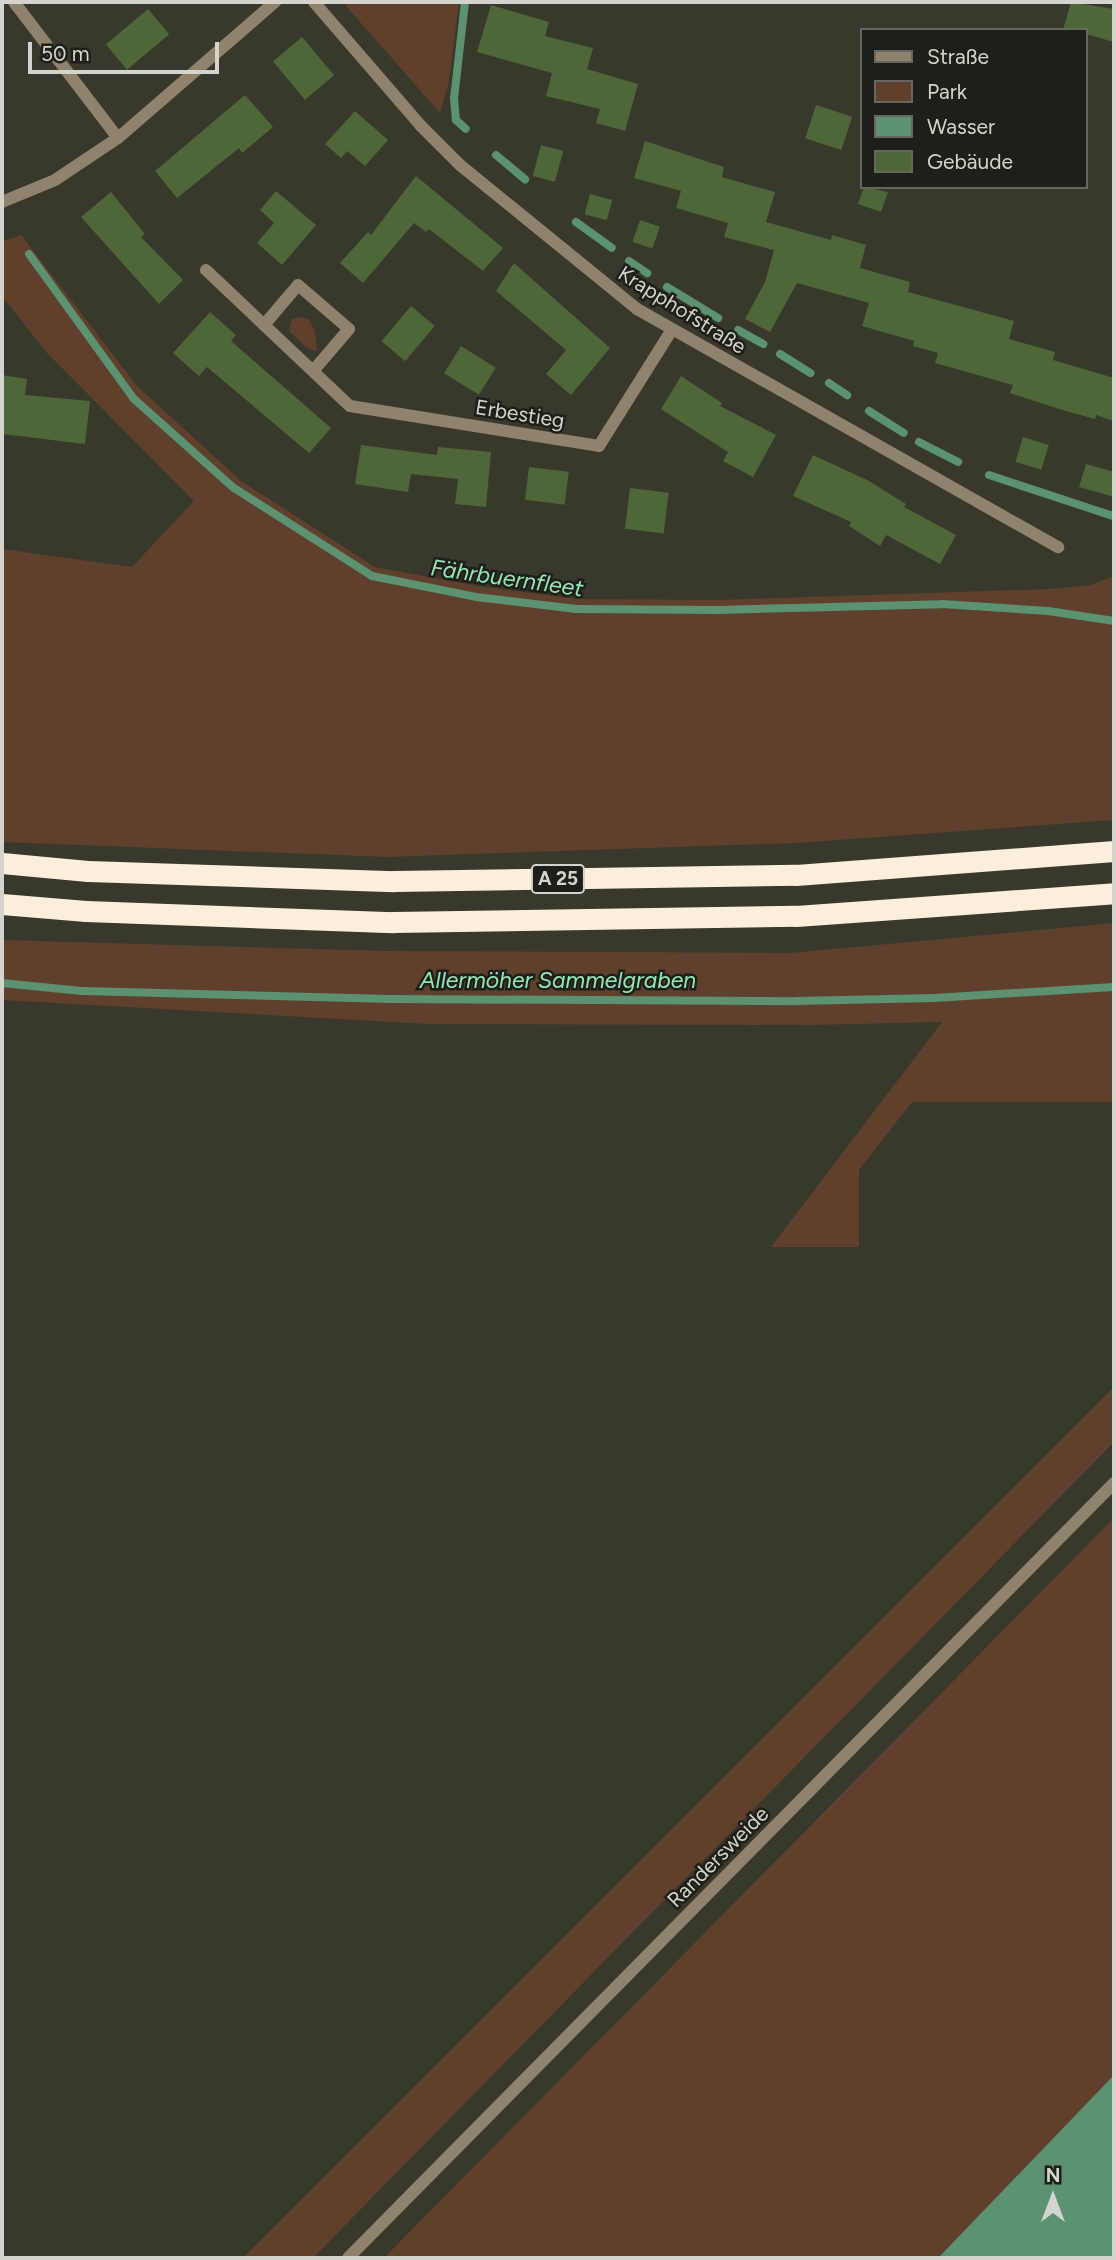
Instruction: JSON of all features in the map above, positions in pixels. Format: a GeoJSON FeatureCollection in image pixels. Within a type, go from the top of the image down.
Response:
{"type":"FeatureCollection","features":[{"type":"Feature","properties":{"kind":"highway","name":"A 25"},"geometry":{"type":"LineString","coordinates":[[2,863],[88,871],[394,881],[796,875],[1114,851]]}},
{"type":"Feature","properties":{"kind":"highway","name":"A 25"},"geometry":{"type":"LineString","coordinates":[[2,904],[86,911],[393,922],[796,916],[1114,893]]}},
{"type":"Feature","properties":{"kind":"street"},"geometry":{"type":"LineString","coordinates":[[14,2],[118,138]]}},
{"type":"Feature","properties":{"kind":"street"},"geometry":{"type":"LineString","coordinates":[[2,202],[55,180],[118,138],[275,2]]}},
{"type":"Feature","properties":{"kind":"street","name":"Krapphofstraße"},"geometry":{"type":"LineString","coordinates":[[314,2],[420,125],[467,173],[600,282],[671,331],[1058,547]]}},
{"type":"Feature","properties":{"kind":"street","name":"Erbestieg"},"geometry":{"type":"LineString","coordinates":[[205,270],[350,406],[600,446],[671,331]]}},
{"type":"Feature","properties":{"kind":"street"},"geometry":{"type":"LineString","coordinates":[[264,325],[298,285],[349,329],[313,371]]}},
{"type":"Feature","properties":{"kind":"street","name":"Randersweide"},"geometry":{"type":"LineString","coordinates":[[348,2258],[1114,1483]]}},
{"type":"Feature","properties":{"kind":"green space"},"geometry":{"type":"Polygon","coordinates":[[[346,2],[459,2],[449,81],[440,113],[346,6],[346,2]]]}},
{"type":"Feature","properties":{"kind":"green space"},"geometry":{"type":"Polygon","coordinates":[[[21,235],[137,386],[241,481],[375,567],[478,586],[577,599],[719,600],[1051,589],[1090,585],[1114,576],[1114,820],[796,843],[387,857],[2,842],[2,549],[132,567],[194,501],[47,353],[2,296],[2,242],[21,235]]]}},
{"type":"Feature","properties":{"kind":"green space"},"geometry":{"type":"Polygon","coordinates":[[[300,317],[309,320],[315,331],[317,351],[307,348],[289,331],[292,319],[300,317]]]}},
{"type":"Feature","properties":{"kind":"green space"},"geometry":{"type":"Polygon","coordinates":[[[1114,923],[1114,1102],[912,1102],[859,1170],[859,1247],[771,1247],[942,1022],[812,1025],[428,1024],[2,1000],[2,940],[387,951],[790,953],[1114,923]]]}},
{"type":"Feature","properties":{"kind":"green space"},"geometry":{"type":"Polygon","coordinates":[[[1114,1387],[1114,1442],[313,2258],[243,2258],[1114,1387]]]}},
{"type":"Feature","properties":{"kind":"green space"},"geometry":{"type":"Polygon","coordinates":[[[1114,1518],[1114,2075],[938,2258],[384,2258],[1114,1518]]]}},
{"type":"Feature","properties":{"kind":"water"},"geometry":{"type":"Polygon","coordinates":[[[1114,2075],[1114,2258],[938,2258],[1114,2075]]]}},
{"type":"Feature","properties":{"kind":"building"},"geometry":{"type":"Polygon","coordinates":[[[1071,2],[1114,9],[1114,42],[1088,35],[1088,28],[1064,28],[1071,2]]]}},
{"type":"Feature","properties":{"kind":"building"},"geometry":{"type":"Polygon","coordinates":[[[491,5],[549,22],[545,36],[593,48],[587,69],[638,84],[625,131],[596,123],[600,109],[546,96],[552,73],[477,52],[491,5]]]}},
{"type":"Feature","properties":{"kind":"building"},"geometry":{"type":"Polygon","coordinates":[[[148,9],[169,34],[127,70],[106,44],[148,9]]]}},
{"type":"Feature","properties":{"kind":"building"},"geometry":{"type":"Polygon","coordinates":[[[302,37],[334,75],[305,100],[273,61],[302,37]]]}},
{"type":"Feature","properties":{"kind":"building"},"geometry":{"type":"Polygon","coordinates":[[[245,95],[273,127],[242,153],[239,148],[177,198],[155,171],[245,95]]]}},
{"type":"Feature","properties":{"kind":"building"},"geometry":{"type":"Polygon","coordinates":[[[816,105],[852,117],[841,150],[805,138],[816,105]]]}},
{"type":"Feature","properties":{"kind":"building"},"geometry":{"type":"Polygon","coordinates":[[[355,111],[388,140],[365,166],[347,151],[341,158],[325,144],[355,111]]]}},
{"type":"Feature","properties":{"kind":"building"},"geometry":{"type":"Polygon","coordinates":[[[645,141],[724,167],[722,177],[775,192],[766,222],[831,240],[832,235],[866,245],[860,268],[910,282],[908,292],[1014,321],[1009,339],[1055,352],[1053,360],[1114,378],[1114,421],[1059,409],[1010,393],[1013,385],[935,363],[938,353],[913,346],[914,341],[862,326],[869,303],[797,283],[770,332],[745,319],[765,282],[774,250],[724,237],[728,223],[676,208],[681,191],[634,178],[645,141]]]}},
{"type":"Feature","properties":{"kind":"building"},"geometry":{"type":"Polygon","coordinates":[[[541,145],[563,151],[555,182],[533,176],[541,145]]]}},
{"type":"Feature","properties":{"kind":"building"},"geometry":{"type":"Polygon","coordinates":[[[416,176],[503,248],[483,271],[429,229],[426,232],[414,223],[363,283],[340,263],[368,232],[371,235],[416,176]]]}},
{"type":"Feature","properties":{"kind":"building"},"geometry":{"type":"Polygon","coordinates":[[[863,189],[888,192],[881,212],[858,204],[863,189]]]}},
{"type":"Feature","properties":{"kind":"building"},"geometry":{"type":"Polygon","coordinates":[[[276,191],[316,225],[282,265],[257,243],[274,223],[260,210],[276,191]]]}},
{"type":"Feature","properties":{"kind":"building"},"geometry":{"type":"Polygon","coordinates":[[[111,192],[145,234],[141,237],[183,280],[159,304],[81,217],[111,192]]]}},
{"type":"Feature","properties":{"kind":"building"},"geometry":{"type":"Polygon","coordinates":[[[590,194],[612,200],[607,220],[585,214],[590,194]]]}},
{"type":"Feature","properties":{"kind":"building"},"geometry":{"type":"Polygon","coordinates":[[[640,220],[660,227],[652,249],[633,242],[640,220]]]}},
{"type":"Feature","properties":{"kind":"building"},"geometry":{"type":"Polygon","coordinates":[[[514,263],[610,348],[571,395],[546,374],[566,350],[496,291],[514,263]]]}},
{"type":"Feature","properties":{"kind":"building"},"geometry":{"type":"Polygon","coordinates":[[[411,306],[435,326],[405,361],[381,341],[411,306]]]}},
{"type":"Feature","properties":{"kind":"building"},"geometry":{"type":"Polygon","coordinates":[[[210,312],[236,335],[231,341],[331,428],[309,453],[207,367],[199,376],[173,353],[210,312]]]}},
{"type":"Feature","properties":{"kind":"building"},"geometry":{"type":"Polygon","coordinates":[[[461,346],[496,368],[479,395],[444,373],[461,346]]]}},
{"type":"Feature","properties":{"kind":"building"},"geometry":{"type":"Polygon","coordinates":[[[2,375],[27,379],[25,395],[90,401],[85,444],[2,434],[2,375]]]}},
{"type":"Feature","properties":{"kind":"building"},"geometry":{"type":"Polygon","coordinates":[[[681,376],[722,403],[720,406],[776,435],[753,477],[723,461],[728,452],[661,409],[681,376]]]}},
{"type":"Feature","properties":{"kind":"building"},"geometry":{"type":"Polygon","coordinates":[[[1023,437],[1049,445],[1041,470],[1015,462],[1023,437]]]}},
{"type":"Feature","properties":{"kind":"building"},"geometry":{"type":"Polygon","coordinates":[[[361,445],[437,455],[438,447],[491,452],[486,507],[455,504],[458,479],[411,474],[408,492],[355,484],[361,445]]]}},
{"type":"Feature","properties":{"kind":"building"},"geometry":{"type":"Polygon","coordinates":[[[813,455],[869,481],[906,504],[904,507],[956,535],[940,564],[886,535],[880,546],[849,526],[851,522],[793,496],[813,455]]]}},
{"type":"Feature","properties":{"kind":"building"},"geometry":{"type":"Polygon","coordinates":[[[1086,464],[1114,472],[1114,497],[1079,487],[1086,464]]]}},
{"type":"Feature","properties":{"kind":"building"},"geometry":{"type":"Polygon","coordinates":[[[529,467],[569,472],[565,505],[525,500],[529,467]]]}},
{"type":"Feature","properties":{"kind":"building"},"geometry":{"type":"Polygon","coordinates":[[[630,488],[669,493],[664,533],[625,529],[630,488]]]}},
{"type":"Feature","properties":{"kind":"waterway"},"geometry":{"type":"LineString","coordinates":[[465,2],[454,98],[456,120],[466,129]]}},
{"type":"Feature","properties":{"kind":"waterway"},"geometry":{"type":"LineString","coordinates":[[496,155],[525,179]]}},
{"type":"Feature","properties":{"kind":"waterway"},"geometry":{"type":"LineString","coordinates":[[576,222],[612,248]]}},
{"type":"Feature","properties":{"kind":"waterway","name":"Fährbuernfleet"},"geometry":{"type":"LineString","coordinates":[[29,254],[134,399],[234,488],[372,576],[476,597],[576,609],[718,610],[942,604],[1048,611],[1114,621]]}},
{"type":"Feature","properties":{"kind":"waterway"},"geometry":{"type":"LineString","coordinates":[[629,261],[647,273]]}},
{"type":"Feature","properties":{"kind":"waterway"},"geometry":{"type":"LineString","coordinates":[[667,287],[718,318]]}},
{"type":"Feature","properties":{"kind":"waterway"},"geometry":{"type":"LineString","coordinates":[[738,330],[763,344]]}},
{"type":"Feature","properties":{"kind":"waterway"},"geometry":{"type":"LineString","coordinates":[[780,354],[811,373]]}},
{"type":"Feature","properties":{"kind":"waterway"},"geometry":{"type":"LineString","coordinates":[[829,383],[847,395]]}},
{"type":"Feature","properties":{"kind":"waterway"},"geometry":{"type":"LineString","coordinates":[[869,411],[904,433]]}},
{"type":"Feature","properties":{"kind":"waterway"},"geometry":{"type":"LineString","coordinates":[[919,442],[958,462]]}},
{"type":"Feature","properties":{"kind":"waterway"},"geometry":{"type":"LineString","coordinates":[[989,475],[1113,516]]}},
{"type":"Feature","properties":{"kind":"waterway","name":"Allermöher Sammelgraben"},"geometry":{"type":"LineString","coordinates":[[2,983],[82,991],[390,999],[797,1001],[934,998],[1114,987]]}}]}
